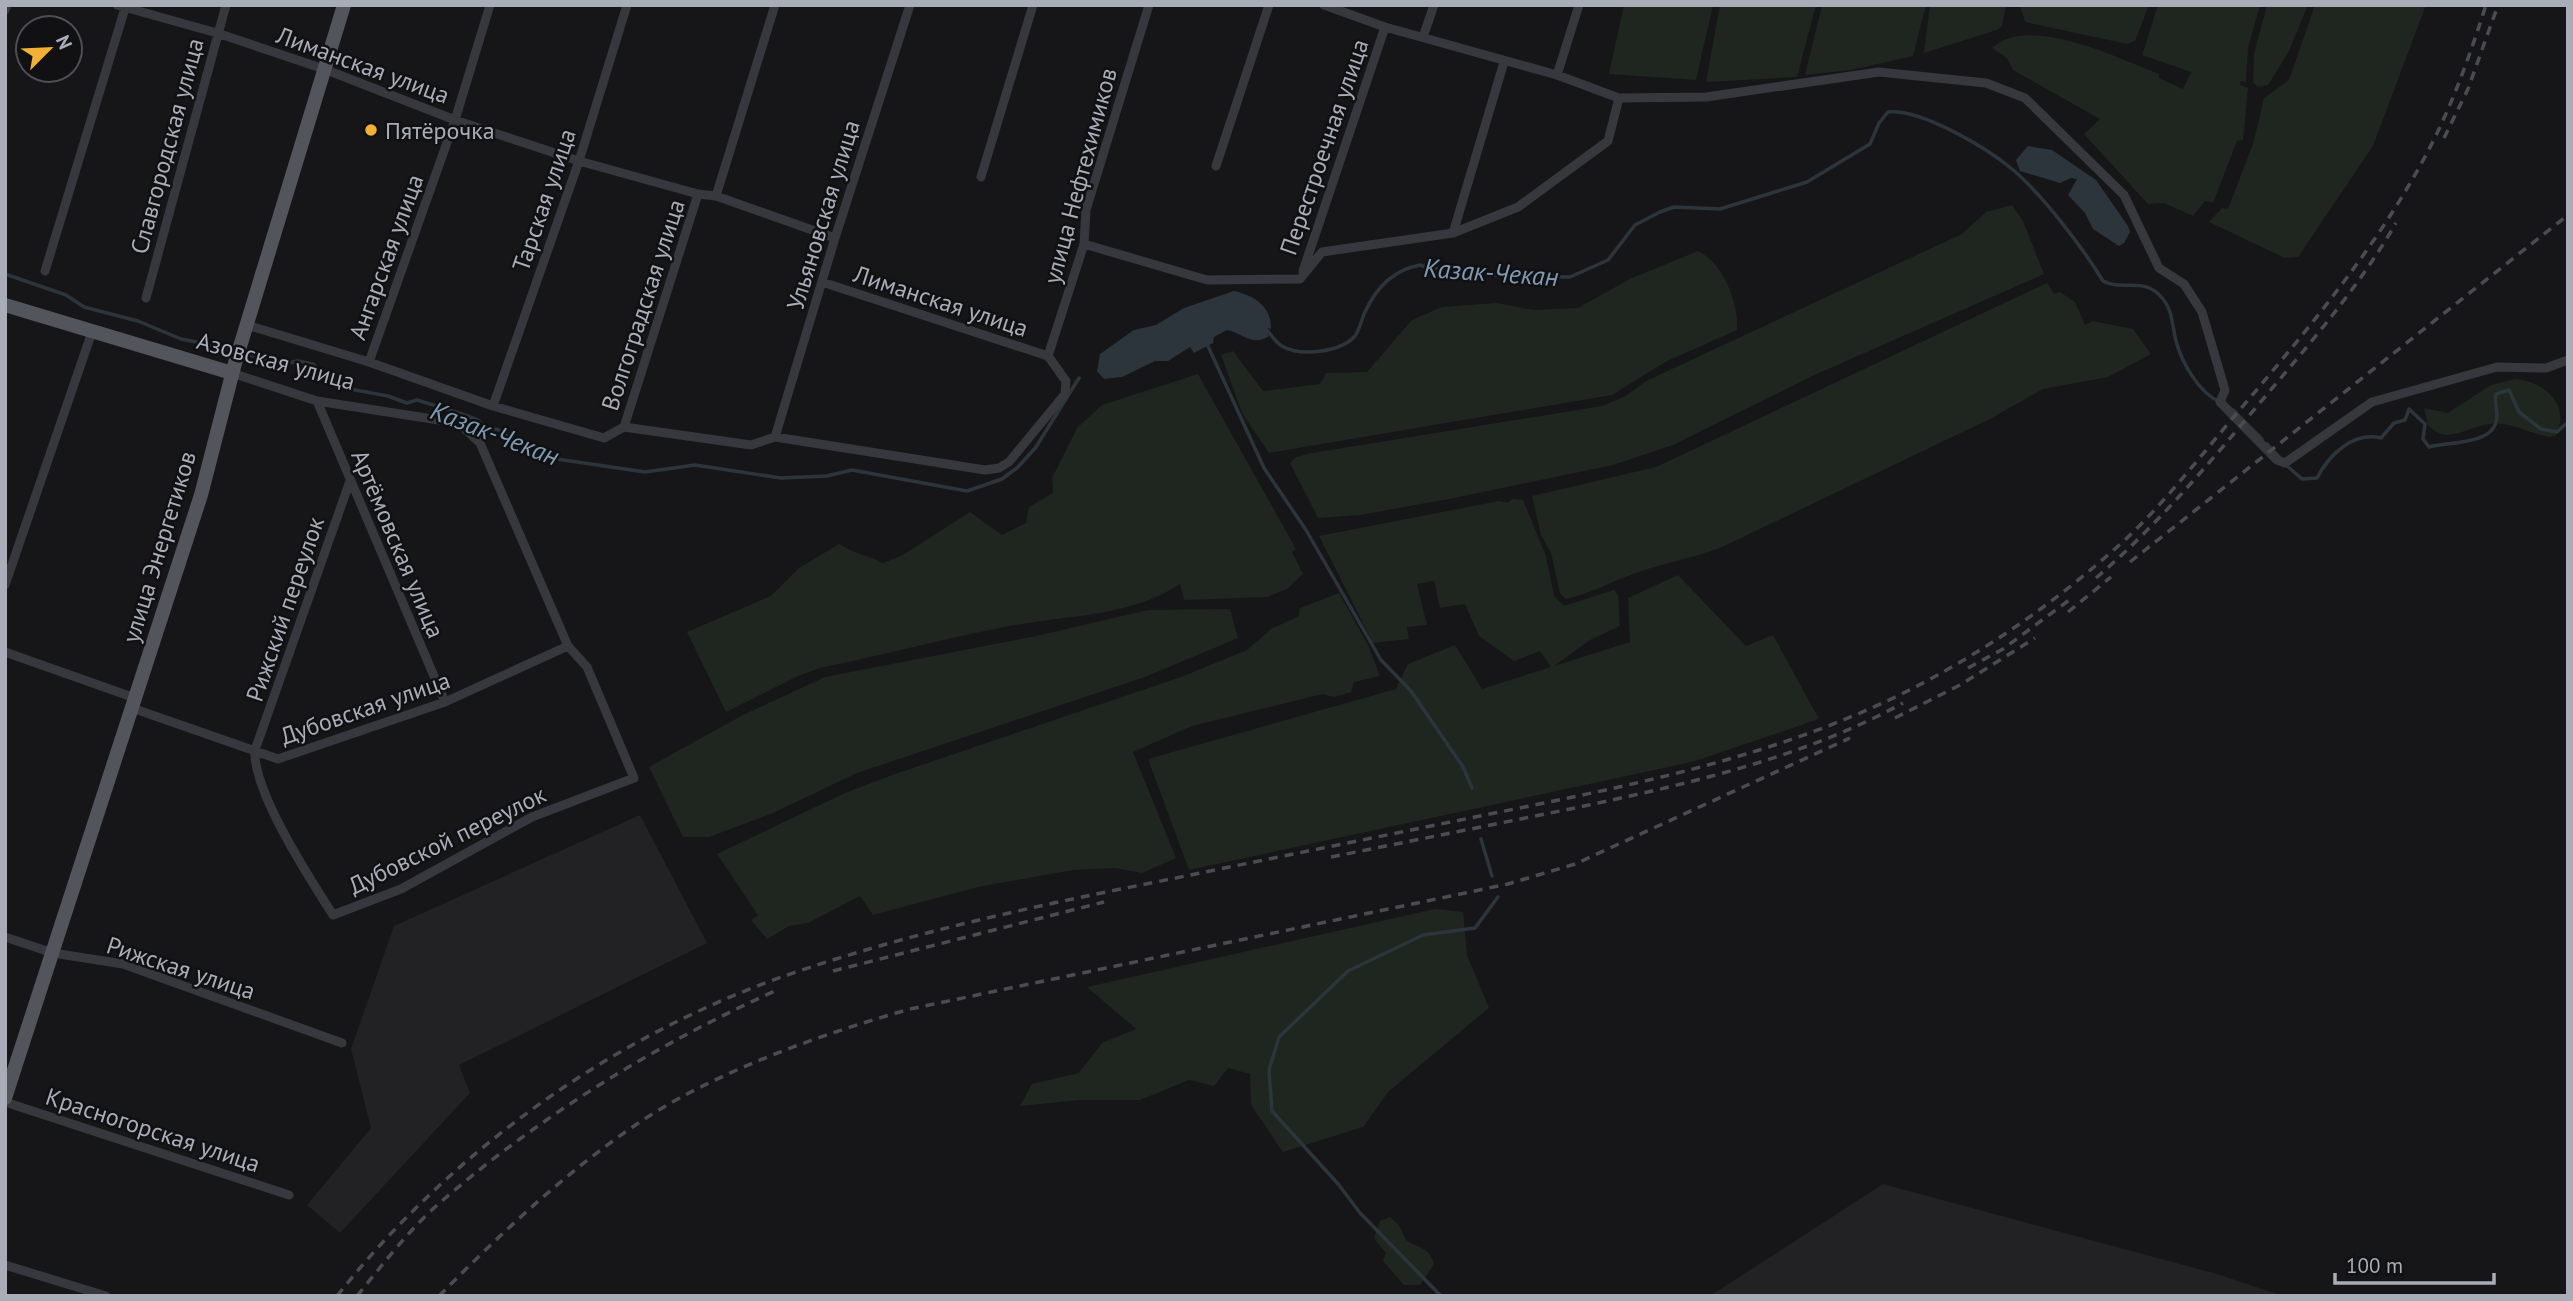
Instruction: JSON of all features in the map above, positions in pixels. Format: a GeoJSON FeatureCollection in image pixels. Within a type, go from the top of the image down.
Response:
{"type":"FeatureCollection","features":[{"type":"Feature","properties":{"kind":"main road","name":"улица Энергетиков"},"geometry":{"type":"LineString","coordinates":[[5,1100],[201,495],[233,368],[344,5]]}},
{"type":"Feature","properties":{"kind":"main road","name":"Азовская улица"},"geometry":{"type":"LineString","coordinates":[[5,305],[92,332],[233,368]]}},
{"type":"Feature","properties":{"kind":"street","name":"Славгородская улица"},"geometry":{"type":"LineString","coordinates":[[146,298],[226,5]]}},
{"type":"Feature","properties":{"kind":"street","name":"Ангарская улица"},"geometry":{"type":"LineString","coordinates":[[369,362],[455,120],[490,5]]}},
{"type":"Feature","properties":{"kind":"street","name":"Тарская улица"},"geometry":{"type":"LineString","coordinates":[[493,406],[579,161],[627,5]]}},
{"type":"Feature","properties":{"kind":"street","name":"Волгоградская улица"},"geometry":{"type":"LineString","coordinates":[[716,196],[775,5]]}},
{"type":"Feature","properties":{"kind":"street","name":"Ульяновская улица"},"geometry":{"type":"LineString","coordinates":[[775,438],[835,238],[910,5]]}},
{"type":"Feature","properties":{"kind":"street"},"geometry":{"type":"LineString","coordinates":[[981,177],[1033,5]]}},
{"type":"Feature","properties":{"kind":"street","name":"улица Нефтехимиков"},"geometry":{"type":"LineString","coordinates":[[1048,356],[1084,244],[1086,210],[1149,5]]}},
{"type":"Feature","properties":{"kind":"street"},"geometry":{"type":"LineString","coordinates":[[1216,166],[1269,5]]}},
{"type":"Feature","properties":{"kind":"street"},"geometry":{"type":"LineString","coordinates":[[1324,5],[1385,27],[1558,75],[1619,98],[1706,97],[1879,72],[1986,83],[2025,98],[2124,195],[2159,268],[2184,284],[2202,312],[2225,390],[2220,401],[2277,460],[2285,463],[2372,402],[2497,367],[2546,368],[2568,360]]}},
{"type":"Feature","properties":{"kind":"street"},"geometry":{"type":"LineString","coordinates":[[1423,37],[1434,5]]}},
{"type":"Feature","properties":{"kind":"street"},"geometry":{"type":"LineString","coordinates":[[1558,75],[1579,5]]}},
{"type":"Feature","properties":{"kind":"street","name":"Лиманская улица"},"geometry":{"type":"LineString","coordinates":[[123,6],[217,33],[324,69],[455,120],[579,161],[698,194],[716,196],[835,238]]}},
{"type":"Feature","properties":{"kind":"street"},"geometry":{"type":"LineString","coordinates":[[46,271],[123,6]]}},
{"type":"Feature","properties":{"kind":"street","name":"Перестроечная улица"},"geometry":{"type":"LineString","coordinates":[[1300,279],[1385,27]]}},
{"type":"Feature","properties":{"kind":"street"},"geometry":{"type":"LineString","coordinates":[[1453,233],[1504,62]]}},
{"type":"Feature","properties":{"kind":"street"},"geometry":{"type":"LineString","coordinates":[[1084,244],[1207,280],[1300,279],[1322,252],[1453,233],[1518,207],[1608,141],[1619,98]]}},
{"type":"Feature","properties":{"kind":"street","name":"Волгоградская улица"},"geometry":{"type":"LineString","coordinates":[[624,427],[698,194]]}},
{"type":"Feature","properties":{"kind":"street","name":"Лиманская улица"},"geometry":{"type":"LineString","coordinates":[[822,282],[1048,356]]}},
{"type":"Feature","properties":{"kind":"street"},"geometry":{"type":"LineString","coordinates":[[246,330],[369,362],[493,406],[604,439],[624,427],[751,445],[775,438],[985,470],[999,468],[1009,462],[1065,394],[1066,381],[1048,356]]}},
{"type":"Feature","properties":{"kind":"street"},"geometry":{"type":"LineString","coordinates":[[5,585],[92,332]]}},
{"type":"Feature","properties":{"kind":"street","name":"Азовская улица"},"geometry":{"type":"LineString","coordinates":[[233,368],[317,401],[458,423],[480,443],[568,646],[587,667],[634,778]]}},
{"type":"Feature","properties":{"kind":"street","name":"Артёмовская улица"},"geometry":{"type":"LineString","coordinates":[[317,401],[445,702]]}},
{"type":"Feature","properties":{"kind":"street","name":"Рижский переулок"},"geometry":{"type":"LineString","coordinates":[[256,750],[350,481]]}},
{"type":"Feature","properties":{"kind":"street","name":"Дубовская улица"},"geometry":{"type":"LineString","coordinates":[[5,653],[278,760],[445,702],[568,646]]}},
{"type":"Feature","properties":{"kind":"street","name":"Дубовской переулок"},"geometry":{"type":"LineString","coordinates":[[256,750],[254,764],[277,817],[333,915],[401,889],[533,817],[634,778]]}},
{"type":"Feature","properties":{"kind":"street","name":"Рижская улица"},"geometry":{"type":"LineString","coordinates":[[5,937],[53,953],[122,964],[342,1043]]}},
{"type":"Feature","properties":{"kind":"street","name":"Красногорская улица"},"geometry":{"type":"LineString","coordinates":[[5,1100],[289,1195]]}},
{"type":"Feature","properties":{"kind":"street"},"geometry":{"type":"LineString","coordinates":[[5,1265],[88,1293],[106,1296]]}},
{"type":"Feature","properties":{"kind":"shaded area"},"geometry":{"type":"Polygon","coordinates":[[[1624,5],[1713,5],[1696,80],[1609,74],[1624,5]]]}},
{"type":"Feature","properties":{"kind":"shaded area"},"geometry":{"type":"Polygon","coordinates":[[[1720,5],[1816,5],[1797,77],[1706,82],[1720,5]]]}},
{"type":"Feature","properties":{"kind":"shaded area"},"geometry":{"type":"Polygon","coordinates":[[[1822,5],[1926,5],[1913,56],[1851,70],[1805,75],[1822,5]]]}},
{"type":"Feature","properties":{"kind":"shaded area"},"geometry":{"type":"Polygon","coordinates":[[[1930,5],[2006,5],[2002,26],[1997,30],[1924,53],[1930,5]]]}},
{"type":"Feature","properties":{"kind":"shaded area"},"geometry":{"type":"Polygon","coordinates":[[[2020,5],[2149,5],[2135,41],[2127,44],[2025,22],[2020,5]]]}},
{"type":"Feature","properties":{"kind":"shaded area"},"geometry":{"type":"Polygon","coordinates":[[[2158,5],[2260,5],[2248,48],[2246,82],[2241,81],[2240,85],[2248,88],[2243,140],[2237,141],[2213,203],[2205,201],[2193,216],[2164,203],[2148,204],[2084,134],[2100,119],[2013,70],[2007,58],[1992,48],[2008,38],[2028,35],[2074,42],[2159,74],[2159,78],[2183,89],[2191,72],[2142,55],[2158,5]]]}},
{"type":"Feature","properties":{"kind":"shaded area"},"geometry":{"type":"Polygon","coordinates":[[[2267,5],[2308,5],[2288,53],[2268,85],[2258,87],[2253,82],[2254,54],[2267,5]]]}},
{"type":"Feature","properties":{"kind":"shaded area"},"geometry":{"type":"Polygon","coordinates":[[[2315,5],[2426,5],[2373,146],[2298,257],[2285,258],[2209,222],[2222,208],[2228,209],[2253,144],[2264,98],[2289,80],[2315,5]]]}},
{"type":"Feature","properties":{"kind":"shaded area"},"geometry":{"type":"Polygon","coordinates":[[[2028,146],[2052,150],[2096,180],[2128,226],[2130,232],[2124,243],[2119,246],[2093,229],[2085,213],[2068,195],[2077,179],[2071,178],[2060,183],[2020,171],[2016,160],[2028,146]]]}},
{"type":"Feature","properties":{"kind":"shaded area"},"geometry":{"type":"Polygon","coordinates":[[[2012,205],[2023,221],[2044,274],[1812,376],[1673,445],[1613,465],[1454,498],[1360,515],[1318,518],[1290,463],[1296,457],[1312,453],[1602,406],[1626,396],[1646,381],[1962,234],[1986,212],[2012,205]]]}},
{"type":"Feature","properties":{"kind":"shaded area"},"geometry":{"type":"Polygon","coordinates":[[[1698,251],[1715,265],[1728,285],[1735,308],[1737,330],[1665,362],[1612,395],[1269,453],[1242,413],[1221,355],[1233,351],[1263,391],[1320,384],[1326,373],[1367,372],[1412,320],[1442,307],[1497,303],[1533,310],[1578,308],[1630,279],[1698,251]]]}},
{"type":"Feature","properties":{"kind":"shaded area"},"geometry":{"type":"Polygon","coordinates":[[[2047,283],[2054,294],[2060,292],[2075,302],[2085,325],[2092,321],[2133,329],[2151,354],[2108,377],[2043,389],[1992,418],[1722,547],[1639,572],[1574,597],[1566,599],[1560,593],[1551,553],[1541,535],[1532,496],[1656,467],[2047,283]]]}},
{"type":"Feature","properties":{"kind":"shaded area"},"geometry":{"type":"Polygon","coordinates":[[[1234,291],[1248,295],[1265,308],[1270,321],[1271,329],[1265,327],[1269,336],[1252,340],[1227,330],[1214,337],[1213,343],[1194,353],[1190,347],[1168,361],[1155,361],[1122,377],[1104,379],[1097,371],[1100,354],[1134,330],[1156,325],[1184,308],[1234,291]]]}},
{"type":"Feature","properties":{"kind":"shaded area"},"geometry":{"type":"Polygon","coordinates":[[[1198,374],[1296,549],[1292,552],[1303,574],[1287,589],[1267,597],[1184,600],[1180,584],[1161,595],[1120,609],[986,631],[820,668],[726,712],[687,632],[771,596],[799,568],[839,544],[883,563],[903,555],[970,512],[1002,535],[1026,523],[1029,507],[1053,493],[1052,478],[1077,428],[1102,405],[1198,374]]]}},
{"type":"Feature","properties":{"kind":"shaded area"},"geometry":{"type":"Polygon","coordinates":[[[2515,379],[2536,384],[2558,405],[2560,425],[2555,436],[2549,437],[2496,424],[2449,435],[2435,431],[2428,425],[2424,408],[2448,413],[2491,385],[2515,379]]]}},
{"type":"Feature","properties":{"kind":"shaded area"},"geometry":{"type":"Polygon","coordinates":[[[1512,499],[1523,500],[1546,556],[1554,596],[1564,606],[1614,590],[1618,595],[1620,626],[1590,640],[1554,666],[1630,642],[1628,598],[1678,575],[1746,646],[1773,635],[1819,719],[1692,762],[1189,870],[1148,759],[1396,689],[1408,664],[1455,645],[1482,689],[1551,667],[1540,651],[1514,661],[1479,636],[1465,604],[1440,608],[1434,581],[1417,584],[1427,625],[1407,627],[1409,639],[1373,643],[1319,536],[1499,501],[1507,503],[1512,499]]]}},
{"type":"Feature","properties":{"kind":"shaded area"},"geometry":{"type":"Polygon","coordinates":[[[1339,593],[1368,645],[1380,676],[1354,682],[1351,692],[1334,697],[1323,694],[1192,726],[1133,752],[1176,858],[1142,873],[1115,868],[1073,870],[978,887],[873,915],[860,896],[808,923],[789,926],[767,939],[751,920],[758,915],[717,854],[845,793],[1181,677],[1247,650],[1271,629],[1299,616],[1300,608],[1339,593]]]}},
{"type":"Feature","properties":{"kind":"shaded area"},"geometry":{"type":"Polygon","coordinates":[[[1230,609],[1238,638],[1145,677],[857,773],[773,813],[709,837],[683,837],[649,767],[743,715],[825,677],[1036,636],[1148,610],[1230,609]]]}},
{"type":"Feature","properties":{"kind":"shaded area"},"geometry":{"type":"Polygon","coordinates":[[[640,815],[707,943],[459,1065],[470,1093],[340,1233],[307,1205],[371,1128],[351,1049],[394,926],[640,815]]]}},
{"type":"Feature","properties":{"kind":"shaded area"},"geometry":{"type":"Polygon","coordinates":[[[1435,909],[1463,912],[1467,955],[1489,1008],[1389,1091],[1363,1127],[1283,1152],[1251,1105],[1250,1074],[1228,1068],[1214,1086],[1189,1080],[1140,1100],[1080,1100],[1020,1106],[1032,1084],[1079,1073],[1102,1043],[1136,1029],[1087,987],[1435,909]]]}},
{"type":"Feature","properties":{"kind":"shaded area"},"geometry":{"type":"Polygon","coordinates":[[[1883,1184],[2217,1274],[2283,1296],[1710,1296],[1883,1184]]]}},
{"type":"Feature","properties":{"kind":"shaded area"},"geometry":{"type":"Polygon","coordinates":[[[1390,1217],[1399,1225],[1406,1240],[1427,1251],[1432,1258],[1434,1264],[1420,1285],[1404,1285],[1383,1261],[1386,1253],[1374,1238],[1380,1221],[1390,1217]]]}},
{"type":"Feature","properties":{"kind":"waterway","name":"Казак-Чекан"},"geometry":{"type":"LineString","coordinates":[[1261,327],[1264,326],[1277,342],[1290,349],[1309,352],[1339,346],[1354,337],[1369,303],[1386,281],[1410,267],[1420,265],[1431,269],[1457,267],[1500,276],[1570,277],[1608,260],[1635,225],[1660,212],[1674,207],[1720,209],[1807,182],[1870,144],[1879,123],[1888,112],[1901,112],[1953,131],[2012,169],[2061,222],[2103,281],[2141,286],[2156,292],[2169,309],[2176,341],[2187,368],[2198,385],[2220,402]]}},
{"type":"Feature","properties":{"kind":"waterway","name":"Казак-Чекан"},"geometry":{"type":"LineString","coordinates":[[5,274],[66,295],[84,307],[138,321],[181,339],[233,349]]}},
{"type":"Feature","properties":{"kind":"waterway"},"geometry":{"type":"LineString","coordinates":[[1207,344],[1264,468],[1306,530],[1381,660],[1411,691],[1463,767],[1472,788]]}},
{"type":"Feature","properties":{"kind":"waterway","name":"Казак-Чекан"},"geometry":{"type":"LineString","coordinates":[[241,351],[277,365],[298,361],[313,364],[329,379],[350,389],[388,396],[407,403],[417,400],[459,413],[478,420],[484,426],[499,430],[523,446],[540,449],[550,458],[645,472],[695,465],[781,478],[827,476],[852,470],[967,491],[1002,479],[1018,467],[1036,447],[1079,378]]}},
{"type":"Feature","properties":{"kind":"waterway","name":"Казак-Чекан"},"geometry":{"type":"LineString","coordinates":[[2286,465],[2302,479],[2317,478],[2335,453],[2361,438],[2381,438],[2394,423],[2405,420],[2409,409],[2425,424],[2423,439],[2429,447],[2477,439],[2486,435],[2496,422],[2496,394],[2509,390],[2519,412],[2541,429],[2557,432],[2568,422]]}},
{"type":"Feature","properties":{"kind":"waterway","name":"Казак-Чекан"},"geometry":{"type":"LineString","coordinates":[[2233,410],[2262,439]]}},
{"type":"Feature","properties":{"kind":"waterway","name":"Казак-Чекан"},"geometry":{"type":"LineString","coordinates":[[2267,444],[2281,459]]}},
{"type":"Feature","properties":{"kind":"waterway"},"geometry":{"type":"LineString","coordinates":[[1481,839],[1492,876]]}},
{"type":"Feature","properties":{"kind":"waterway"},"geometry":{"type":"LineString","coordinates":[[1441,1296],[1360,1213],[1339,1185],[1272,1111],[1269,1070],[1279,1037],[1348,971],[1423,935],[1475,928],[1498,897]]}},
{"type":"Feature","properties":{"kind":"railway"},"geometry":{"type":"LineString","coordinates":[[337,1296],[383,1242],[433,1192],[486,1145],[543,1101],[603,1062],[666,1027],[730,997],[796,972],[885,944],[1020,910],[1584,795],[1738,756],[1838,722],[1887,701],[1982,649],[2072,585],[2127,538],[2174,488],[2298,341],[2367,250],[2409,186],[2452,99],[2486,5]]}},
{"type":"Feature","properties":{"kind":"railway"},"geometry":{"type":"LineString","coordinates":[[2444,138],[2468,89],[2498,5]]}},
{"type":"Feature","properties":{"kind":"railway"},"geometry":{"type":"LineString","coordinates":[[2130,562],[2568,215]]}},
{"type":"Feature","properties":{"kind":"railway"},"geometry":{"type":"LineString","coordinates":[[2096,578],[2163,514],[2244,422],[2334,314],[2396,223]]}},
{"type":"Feature","properties":{"kind":"railway"},"geometry":{"type":"LineString","coordinates":[[2068,612],[2111,577]]}},
{"type":"Feature","properties":{"kind":"railway"},"geometry":{"type":"LineString","coordinates":[[1968,668],[2003,649],[2072,598]]}},
{"type":"Feature","properties":{"kind":"railway"},"geometry":{"type":"LineString","coordinates":[[1895,718],[1960,685],[2035,638]]}},
{"type":"Feature","properties":{"kind":"railway"},"geometry":{"type":"LineString","coordinates":[[1331,857],[1698,780],[1824,740],[1903,703]]}},
{"type":"Feature","properties":{"kind":"railway"},"geometry":{"type":"LineString","coordinates":[[439,1296],[525,1213],[621,1135],[687,1094],[768,1057],[853,1026],[910,1009],[1508,884],[1575,864],[1850,738]]}},
{"type":"Feature","properties":{"kind":"railway"},"geometry":{"type":"LineString","coordinates":[[833,971],[1104,902]]}},
{"type":"Feature","properties":{"kind":"railway"},"geometry":{"type":"LineString","coordinates":[[357,1296],[431,1211],[520,1138],[602,1083],[645,1058],[777,990]]}},
{"type":"Feature","properties":{"kind":"place","name":"Пятёрочка"},"geometry":{"type":"Point","coordinates":[371,130]}}]}
